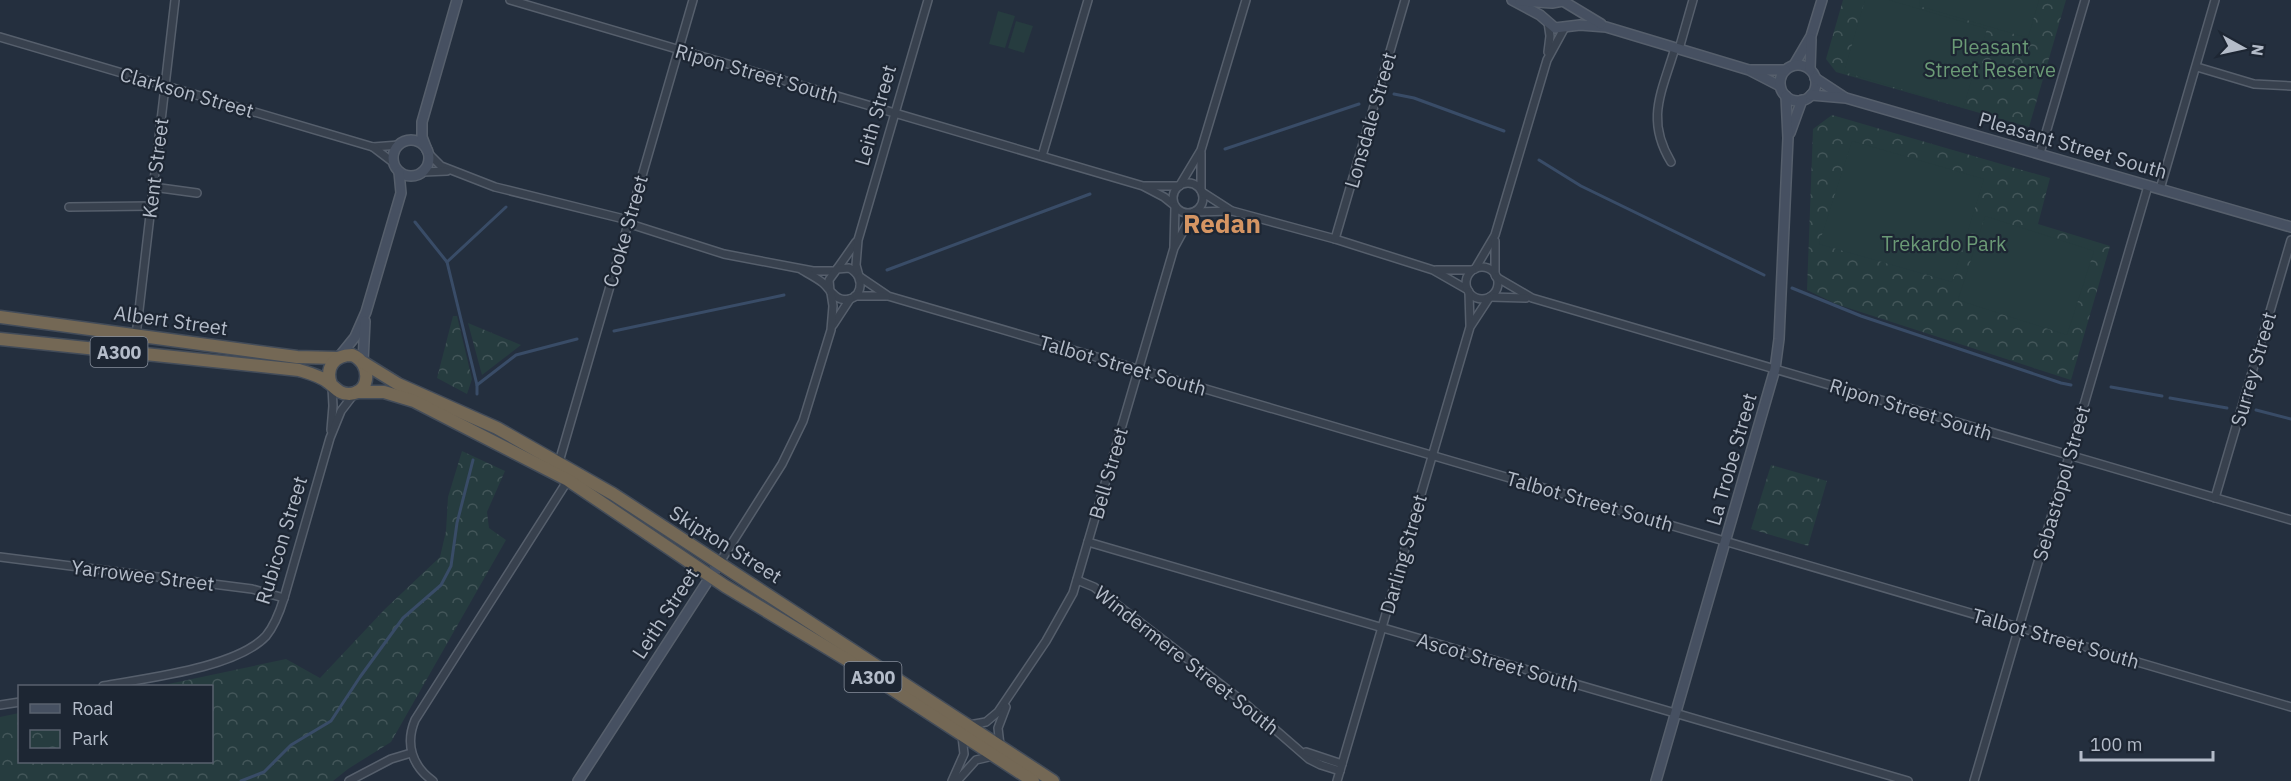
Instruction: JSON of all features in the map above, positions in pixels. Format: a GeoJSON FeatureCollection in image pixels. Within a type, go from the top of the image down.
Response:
{"type":"FeatureCollection","features":[{"type":"Feature","properties":{"kind":"highway","name":"Albert Street"},"geometry":{"type":"LineString","coordinates":[[0,317],[308,358],[338,358]]}},
{"type":"Feature","properties":{"kind":"highway","name":"Albert Street"},"geometry":{"type":"LineString","coordinates":[[0,339],[299,370],[314,375],[331,385]]}},
{"type":"Feature","properties":{"kind":"highway","name":"A300"},"geometry":{"type":"LineString","coordinates":[[338,358],[352,355],[364,363]]}},
{"type":"Feature","properties":{"kind":"highway"},"geometry":{"type":"LineString","coordinates":[[331,385],[328,372],[331,364],[338,358]]}},
{"type":"Feature","properties":{"kind":"highway","name":"Skipton Street"},"geometry":{"type":"LineString","coordinates":[[364,363],[398,384],[497,428],[559,462],[720,562],[965,730]]}},
{"type":"Feature","properties":{"kind":"highway"},"geometry":{"type":"LineString","coordinates":[[355,392],[361,389],[367,379],[364,363]]}},
{"type":"Feature","properties":{"kind":"highway","name":"A300"},"geometry":{"type":"LineString","coordinates":[[331,385],[339,392],[355,392]]}},
{"type":"Feature","properties":{"kind":"highway","name":"Skipton Street"},"geometry":{"type":"LineString","coordinates":[[355,392],[384,392],[414,401],[568,480],[711,576],[998,751],[1053,781]]}},
{"type":"Feature","properties":{"kind":"highway","name":"Skipton Street"},"geometry":{"type":"LineString","coordinates":[[998,751],[1033,781]]}},
{"type":"Feature","properties":{"kind":"street","name":"Kent Street"},"geometry":{"type":"LineString","coordinates":[[136,336],[175,0]]}},
{"type":"Feature","properties":{"kind":"street"},"geometry":{"type":"LineString","coordinates":[[401,193],[428,164],[428,152],[422,137],[422,122],[457,0]]}},
{"type":"Feature","properties":{"kind":"street","name":"Ripon Street South"},"geometry":{"type":"LineString","coordinates":[[510,0],[1143,186],[1164,197],[1174,206]]}},
{"type":"Feature","properties":{"kind":"street","name":"Cooke Street"},"geometry":{"type":"LineString","coordinates":[[559,462],[693,0]]}},
{"type":"Feature","properties":{"kind":"street","name":"Leith Street"},"geometry":{"type":"LineString","coordinates":[[859,277],[856,265],[858,240],[928,0]]}},
{"type":"Feature","properties":{"kind":"street"},"geometry":{"type":"LineString","coordinates":[[1042,156],[1088,0]]}},
{"type":"Feature","properties":{"kind":"street"},"geometry":{"type":"LineString","coordinates":[[1194,212],[1202,205],[1202,150],[1246,0]]}},
{"type":"Feature","properties":{"kind":"street","name":"Lonsdale Street"},"geometry":{"type":"LineString","coordinates":[[1335,239],[1405,0]]}},
{"type":"Feature","properties":{"kind":"street"},"geometry":{"type":"LineString","coordinates":[[1514,0],[1556,28],[1606,27]]}},
{"type":"Feature","properties":{"kind":"street"},"geometry":{"type":"LineString","coordinates":[[1514,0],[1563,1],[1606,27],[1749,70],[1780,86]]}},
{"type":"Feature","properties":{"kind":"street"},"geometry":{"type":"LineString","coordinates":[[1671,162],[1660,141],[1656,117],[1693,0]]}},
{"type":"Feature","properties":{"kind":"street"},"geometry":{"type":"LineString","coordinates":[[1749,70],[1785,70],[1794,65],[1811,36],[1822,0]]}},
{"type":"Feature","properties":{"kind":"street"},"geometry":{"type":"LineString","coordinates":[[2040,153],[2085,0]]}},
{"type":"Feature","properties":{"kind":"street"},"geometry":{"type":"LineString","coordinates":[[2160,189],[2215,0]]}},
{"type":"Feature","properties":{"kind":"street"},"geometry":{"type":"LineString","coordinates":[[1468,291],[1467,279],[1495,235],[1547,60],[1550,36],[1546,10],[1554,1]]}},
{"type":"Feature","properties":{"kind":"street"},"geometry":{"type":"LineString","coordinates":[[1547,60],[1574,17],[1571,5]]}},
{"type":"Feature","properties":{"kind":"street"},"geometry":{"type":"LineString","coordinates":[[1785,70],[1780,86],[1786,96],[1796,101],[1811,95],[1814,90],[1811,36]]}},
{"type":"Feature","properties":{"kind":"street","name":"Clarkson Street"},"geometry":{"type":"LineString","coordinates":[[0,37],[373,147],[403,143]]}},
{"type":"Feature","properties":{"kind":"street"},"geometry":{"type":"LineString","coordinates":[[1794,65],[1805,66],[1813,74]]}},
{"type":"Feature","properties":{"kind":"street"},"geometry":{"type":"LineString","coordinates":[[2197,68],[2254,84],[2291,86]]}},
{"type":"Feature","properties":{"kind":"street","name":"Pleasant Street South"},"geometry":{"type":"LineString","coordinates":[[1813,74],[1846,98]]}},
{"type":"Feature","properties":{"kind":"street","name":"Pleasant Street South"},"geometry":{"type":"LineString","coordinates":[[1811,95],[1846,98],[2291,227]]}},
{"type":"Feature","properties":{"kind":"street","name":"La Trobe Street"},"geometry":{"type":"LineString","coordinates":[[1656,781],[1775,369],[1779,339],[1788,138],[1786,96]]}},
{"type":"Feature","properties":{"kind":"street","name":"La Trobe Street"},"geometry":{"type":"LineString","coordinates":[[1788,138],[1802,100]]}},
{"type":"Feature","properties":{"kind":"street"},"geometry":{"type":"LineString","coordinates":[[338,358],[355,337],[366,312],[401,193],[394,153],[422,122]]}},
{"type":"Feature","properties":{"kind":"street"},"geometry":{"type":"LineString","coordinates":[[403,143],[416,141],[441,166],[506,191],[628,222],[706,249],[797,267],[815,271],[847,267],[859,277],[860,287],[852,297],[841,299],[818,279],[797,267]]}},
{"type":"Feature","properties":{"kind":"street","name":"Clarkson Street"},"geometry":{"type":"LineString","coordinates":[[373,147],[396,168]]}},
{"type":"Feature","properties":{"kind":"street"},"geometry":{"type":"LineString","coordinates":[[1202,150],[1173,194],[1174,206],[1184,213],[1232,211],[1335,239],[1433,270],[1477,298],[1489,297],[1497,288],[1495,235]]}},
{"type":"Feature","properties":{"kind":"street"},"geometry":{"type":"LineString","coordinates":[[396,168],[408,176],[452,171]]}},
{"type":"Feature","properties":{"kind":"street"},"geometry":{"type":"LineString","coordinates":[[1180,185],[1191,183],[1232,211]]}},
{"type":"Feature","properties":{"kind":"street","name":"Ripon Street South"},"geometry":{"type":"LineString","coordinates":[[1143,186],[1180,185]]}},
{"type":"Feature","properties":{"kind":"street","name":"Sebastopol Street"},"geometry":{"type":"LineString","coordinates":[[1974,781],[2148,186]]}},
{"type":"Feature","properties":{"kind":"street"},"geometry":{"type":"LineString","coordinates":[[153,188],[197,193]]}},
{"type":"Feature","properties":{"kind":"street"},"geometry":{"type":"LineString","coordinates":[[69,207],[150,206]]}},
{"type":"Feature","properties":{"kind":"street","name":"Bell Street"},"geometry":{"type":"LineString","coordinates":[[1173,248],[1174,206]]}},
{"type":"Feature","properties":{"kind":"street","name":"Bell Street"},"geometry":{"type":"LineString","coordinates":[[965,730],[992,719],[1017,686],[1065,609],[1077,580],[1173,248],[1194,212]]}},
{"type":"Feature","properties":{"kind":"street","name":"Leith Street"},"geometry":{"type":"LineString","coordinates":[[836,270],[858,240]]}},
{"type":"Feature","properties":{"kind":"street","name":"Surrey Street"},"geometry":{"type":"LineString","coordinates":[[2215,498],[2291,240]]}},
{"type":"Feature","properties":{"kind":"street"},"geometry":{"type":"LineString","coordinates":[[1433,270],[1486,268],[1495,276]]}},
{"type":"Feature","properties":{"kind":"street"},"geometry":{"type":"LineString","coordinates":[[831,292],[829,280],[836,270]]}},
{"type":"Feature","properties":{"kind":"street","name":"Ripon Street South"},"geometry":{"type":"LineString","coordinates":[[1495,276],[1532,298],[2291,520]]}},
{"type":"Feature","properties":{"kind":"street","name":"Talbot Street South"},"geometry":{"type":"LineString","coordinates":[[859,277],[888,296]]}},
{"type":"Feature","properties":{"kind":"street","name":"Darling Street"},"geometry":{"type":"LineString","coordinates":[[1468,291],[1470,327]]}},
{"type":"Feature","properties":{"kind":"street","name":"Leith Street"},"geometry":{"type":"LineString","coordinates":[[831,292],[833,306],[831,330]]}},
{"type":"Feature","properties":{"kind":"street","name":"Talbot Street South"},"geometry":{"type":"LineString","coordinates":[[852,297],[888,296],[2291,707]]}},
{"type":"Feature","properties":{"kind":"street","name":"Leith Street"},"geometry":{"type":"LineString","coordinates":[[578,781],[720,562],[795,439],[807,410],[831,330],[840,312],[852,297]]}},
{"type":"Feature","properties":{"kind":"street","name":"Ripon Street South"},"geometry":{"type":"LineString","coordinates":[[1489,297],[1532,298]]}},
{"type":"Feature","properties":{"kind":"street","name":"Darling Street"},"geometry":{"type":"LineString","coordinates":[[1337,781],[1470,327],[1489,297]]}},
{"type":"Feature","properties":{"kind":"street"},"geometry":{"type":"LineString","coordinates":[[364,363],[366,312]]}},
{"type":"Feature","properties":{"kind":"street","name":"Rubicon Street"},"geometry":{"type":"LineString","coordinates":[[330,438],[333,406],[331,385]]}},
{"type":"Feature","properties":{"kind":"street","name":"Rubicon Street"},"geometry":{"type":"LineString","coordinates":[[113,685],[218,663],[255,646],[271,629],[284,598],[330,438],[342,411],[355,392]]}},
{"type":"Feature","properties":{"kind":"street"},"geometry":{"type":"LineString","coordinates":[[433,781],[418,767],[411,753],[410,735],[415,720],[568,480]]}},
{"type":"Feature","properties":{"kind":"street","name":"Ascot Street South"},"geometry":{"type":"LineString","coordinates":[[1088,542],[1908,781]]}},
{"type":"Feature","properties":{"kind":"street","name":"Yarrowee Street"},"geometry":{"type":"LineString","coordinates":[[0,557],[252,589],[284,598]]}},
{"type":"Feature","properties":{"kind":"street","name":"Windermere Street South"},"geometry":{"type":"LineString","coordinates":[[1077,580],[1094,587],[1241,700],[1312,761],[1341,767]]}},
{"type":"Feature","properties":{"kind":"street","name":"Bell Street"},"geometry":{"type":"LineString","coordinates":[[998,751],[999,722],[1017,686]]}},
{"type":"Feature","properties":{"kind":"street"},"geometry":{"type":"LineString","coordinates":[[0,705],[18,702]]}},
{"type":"Feature","properties":{"kind":"street"},"geometry":{"type":"LineString","coordinates":[[954,781],[964,754],[965,730]]}},
{"type":"Feature","properties":{"kind":"street"},"geometry":{"type":"LineString","coordinates":[[954,781],[976,760],[998,751]]}},
{"type":"Feature","properties":{"kind":"street"},"geometry":{"type":"LineString","coordinates":[[349,781],[391,759],[411,753]]}},
{"type":"Feature","properties":{"kind":"green space","name":"Pleasant Street Reserve"},"geometry":{"type":"Polygon","coordinates":[[[1843,0],[2066,0],[2029,127],[1836,72],[1826,59],[1843,0]]]}},
{"type":"Feature","properties":{"kind":"green space"},"geometry":{"type":"Polygon","coordinates":[[[1865,0],[1889,0],[1987,29],[1963,108],[1844,72],[1865,0]]]}},
{"type":"Feature","properties":{"kind":"green space"},"geometry":{"type":"Polygon","coordinates":[[[1920,0],[2039,0],[2028,38],[1919,6],[1920,0]]]}},
{"type":"Feature","properties":{"kind":"green space"},"geometry":{"type":"Polygon","coordinates":[[[998,11],[1015,16],[1005,48],[989,44],[998,11]]]}},
{"type":"Feature","properties":{"kind":"green space"},"geometry":{"type":"Polygon","coordinates":[[[1016,21],[1033,26],[1024,53],[1008,48],[1016,21]]]}},
{"type":"Feature","properties":{"kind":"green space","name":"Trekardo Park"},"geometry":{"type":"Polygon","coordinates":[[[1832,115],[2050,178],[2038,224],[2110,246],[2071,380],[1836,304],[1807,290],[1813,129],[1832,115]]]}},
{"type":"Feature","properties":{"kind":"green space"},"geometry":{"type":"Polygon","coordinates":[[[1852,141],[1984,179],[1952,282],[1819,244],[1852,141]]]}},
{"type":"Feature","properties":{"kind":"green space"},"geometry":{"type":"Polygon","coordinates":[[[1985,216],[2094,251],[2067,335],[1958,300],[1985,216]]]}},
{"type":"Feature","properties":{"kind":"green space"},"geometry":{"type":"Polygon","coordinates":[[[453,316],[457,316],[472,379],[467,394],[437,378],[453,316]]]}},
{"type":"Feature","properties":{"kind":"green space"},"geometry":{"type":"Polygon","coordinates":[[[468,323],[521,345],[482,375],[468,323]]]}},
{"type":"Feature","properties":{"kind":"green space"},"geometry":{"type":"Polygon","coordinates":[[[462,451],[505,471],[487,512],[489,528],[506,540],[391,742],[333,781],[0,781],[0,717],[18,713],[18,763],[213,763],[213,685],[164,685],[286,659],[320,678],[385,609],[440,557],[446,531],[448,497],[462,451]]]}},
{"type":"Feature","properties":{"kind":"green space"},"geometry":{"type":"Polygon","coordinates":[[[1771,465],[1827,481],[1808,546],[1751,529],[1771,465]]]}},
{"type":"Feature","properties":{"kind":"waterway"},"geometry":{"type":"LineString","coordinates":[[1394,94],[1414,98],[1504,131]]}},
{"type":"Feature","properties":{"kind":"waterway"},"geometry":{"type":"LineString","coordinates":[[1225,149],[1359,104]]}},
{"type":"Feature","properties":{"kind":"waterway"},"geometry":{"type":"LineString","coordinates":[[1539,160],[1581,186],[1764,275]]}},
{"type":"Feature","properties":{"kind":"waterway"},"geometry":{"type":"LineString","coordinates":[[887,270],[1090,194]]}},
{"type":"Feature","properties":{"kind":"waterway"},"geometry":{"type":"LineString","coordinates":[[447,262],[506,207]]}},
{"type":"Feature","properties":{"kind":"waterway"},"geometry":{"type":"LineString","coordinates":[[415,222],[447,262],[477,385]]}},
{"type":"Feature","properties":{"kind":"waterway"},"geometry":{"type":"LineString","coordinates":[[1792,288],[1861,316],[2071,385]]}},
{"type":"Feature","properties":{"kind":"waterway"},"geometry":{"type":"LineString","coordinates":[[614,331],[784,295]]}},
{"type":"Feature","properties":{"kind":"waterway"},"geometry":{"type":"LineString","coordinates":[[477,394],[477,385],[516,355],[577,339]]}},
{"type":"Feature","properties":{"kind":"waterway"},"geometry":{"type":"LineString","coordinates":[[2111,387],[2162,396]]}},
{"type":"Feature","properties":{"kind":"waterway"},"geometry":{"type":"LineString","coordinates":[[2170,398],[2227,408]]}},
{"type":"Feature","properties":{"kind":"waterway"},"geometry":{"type":"LineString","coordinates":[[2256,410],[2291,419]]}},
{"type":"Feature","properties":{"kind":"waterway"},"geometry":{"type":"LineString","coordinates":[[241,781],[264,772],[291,745],[331,721],[403,618],[441,585],[451,566],[457,523],[473,460]]}},
{"type":"Feature","properties":{"kind":"district","name":"Redan"},"geometry":{"type":"Point","coordinates":[1222,223]}}]}
